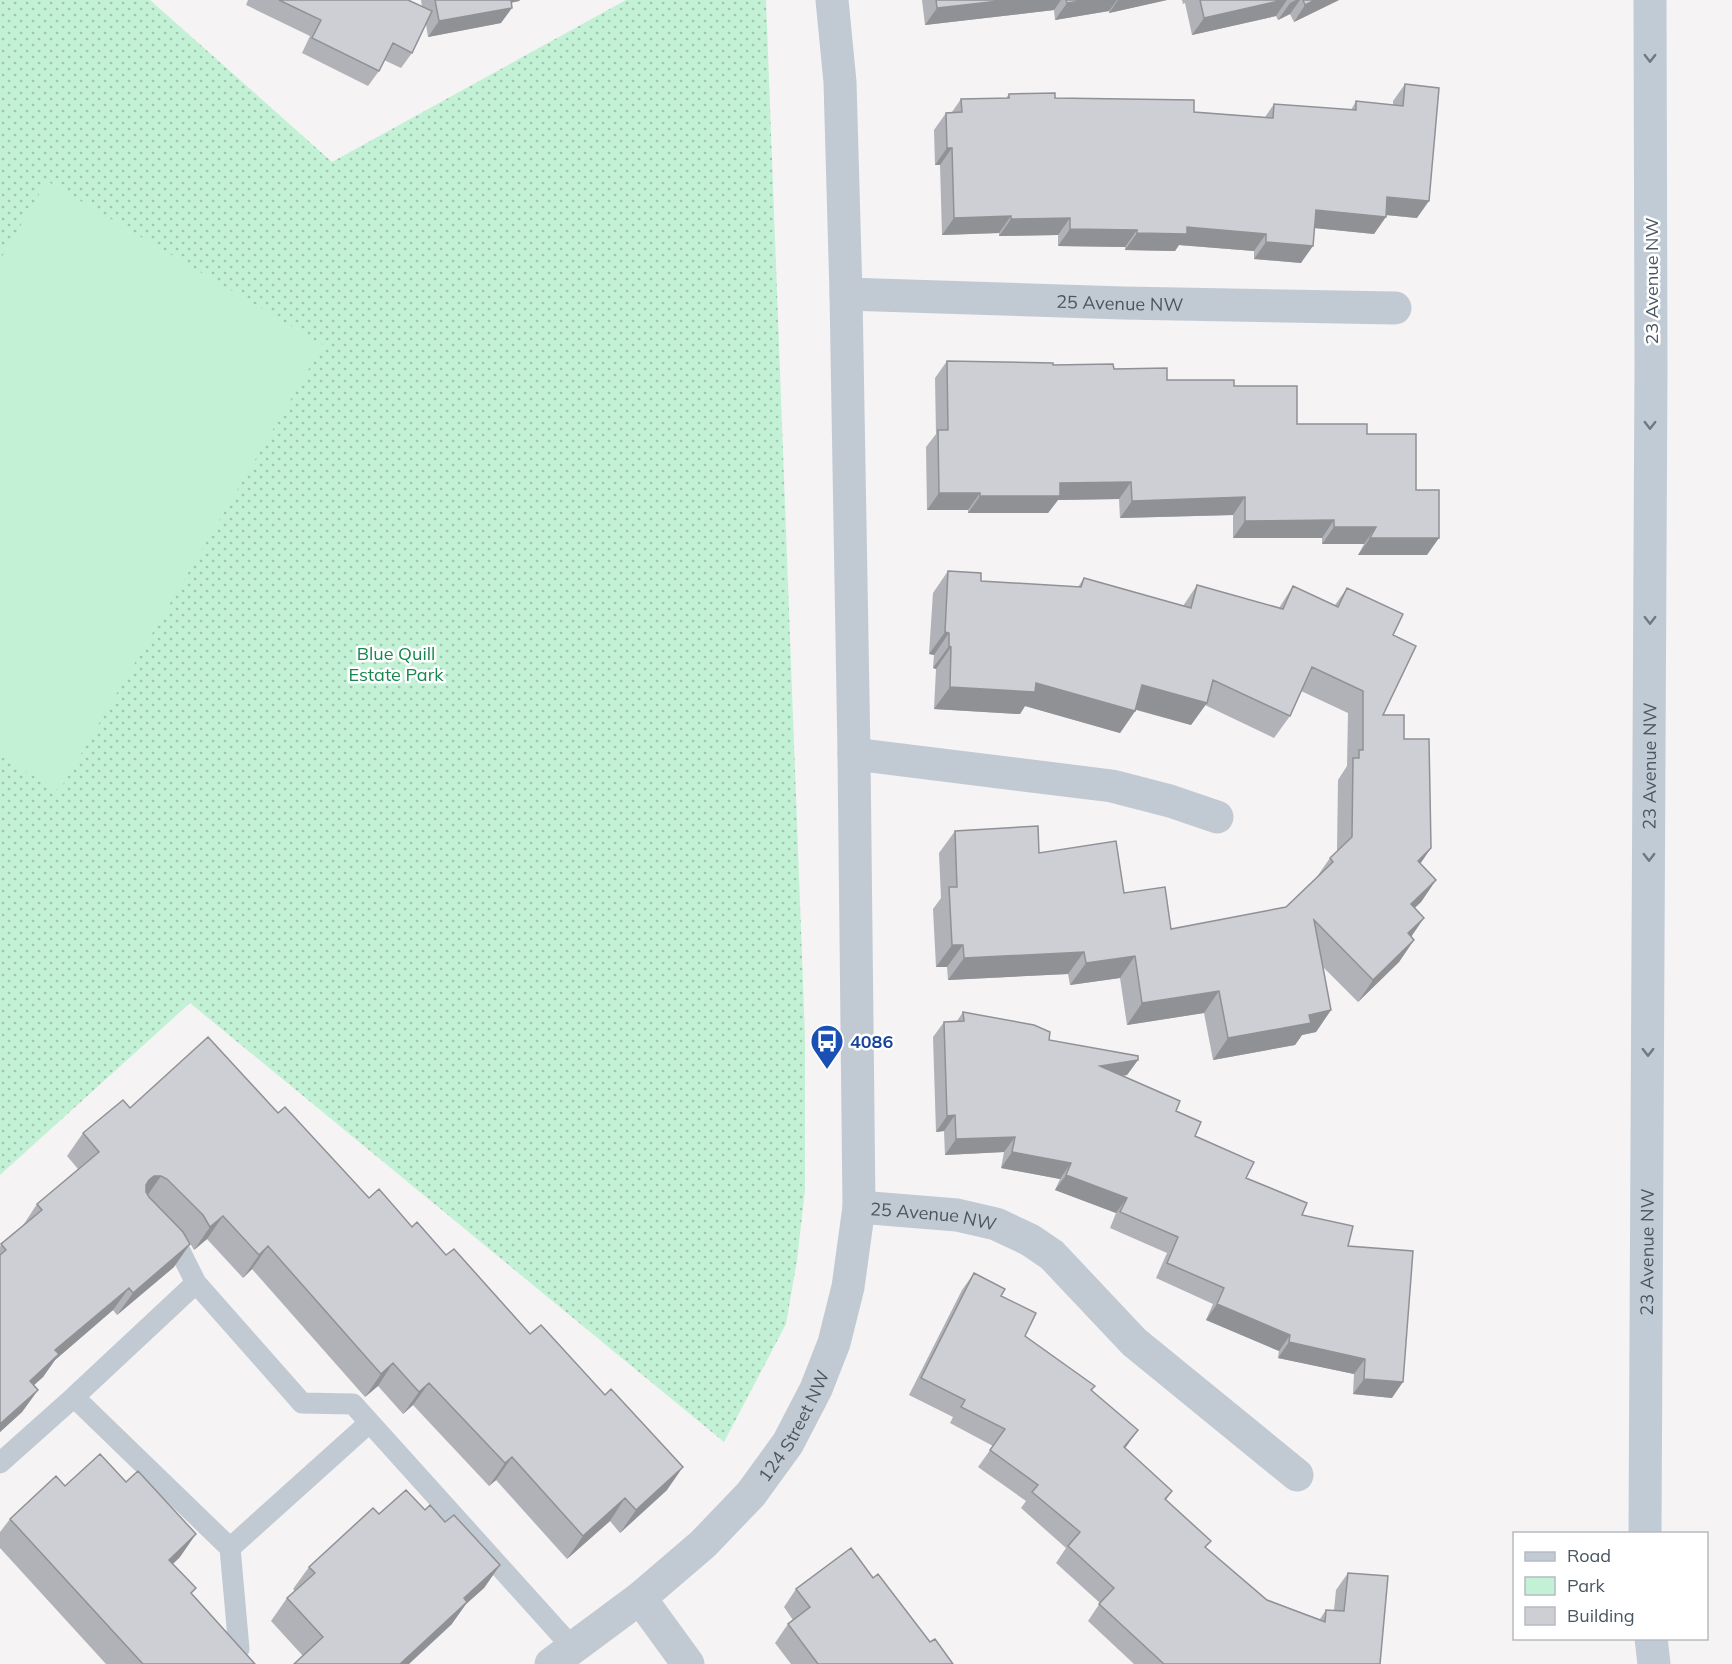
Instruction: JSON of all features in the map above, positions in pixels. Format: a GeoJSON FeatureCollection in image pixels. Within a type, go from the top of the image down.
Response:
{"type":"FeatureCollection","features":[{"type":"Feature","properties":{"kind":"main road","name":"23 Avenue NW"},"geometry":{"type":"LineString","coordinates":[[1646,1532],[1651,378],[1650,0]]}},
{"type":"Feature","properties":{"kind":"main road"},"geometry":{"type":"LineString","coordinates":[[1651,1640],[1654,1664]]}},
{"type":"Feature","properties":{"kind":"street","name":"25 Avenue NW"},"geometry":{"type":"LineString","coordinates":[[832,0],[840,82],[846,294],[859,1207],[957,1215],[996,1224],[1030,1240],[1052,1256],[1134,1342],[1297,1474]]}},
{"type":"Feature","properties":{"kind":"street","name":"25 Avenue NW"},"geometry":{"type":"LineString","coordinates":[[846,294],[1123,303],[1395,308]]}},
{"type":"Feature","properties":{"kind":"street"},"geometry":{"type":"LineString","coordinates":[[854,754],[1112,786],[1170,801],[1217,817]]}},
{"type":"Feature","properties":{"kind":"street","name":"124 Street NW"},"geometry":{"type":"LineString","coordinates":[[562,1656],[640,1598],[703,1544],[751,1494],[788,1443],[816,1389],[834,1343],[848,1287],[859,1207]]}},
{"type":"Feature","properties":{"kind":"street"},"geometry":{"type":"LineString","coordinates":[[640,1598],[688,1664]]}},
{"type":"Feature","properties":{"kind":"lane"},"geometry":{"type":"LineString","coordinates":[[149,1218],[178,1247],[196,1283],[302,1403],[352,1404],[548,1619],[562,1656]]}},
{"type":"Feature","properties":{"kind":"lane"},"geometry":{"type":"LineString","coordinates":[[0,1463],[196,1283]]}},
{"type":"Feature","properties":{"kind":"lane"},"geometry":{"type":"LineString","coordinates":[[74,1397],[230,1548],[239,1649]]}},
{"type":"Feature","properties":{"kind":"lane"},"geometry":{"type":"LineString","coordinates":[[230,1548],[369,1423]]}},
{"type":"Feature","properties":{"kind":"green space","name":"Blue Quill Estate Park"},"geometry":{"type":"Polygon","coordinates":[[[0,0],[150,0],[332,162],[626,0],[766,0],[805,1036],[805,1190],[797,1260],[786,1324],[724,1442],[190,1003],[0,1175],[0,0]]]}},
{"type":"Feature","properties":{"kind":"green space"},"geometry":{"type":"Polygon","coordinates":[[[47,181],[323,345],[59,791],[0,756],[0,260],[47,181]]]}},
{"type":"Feature","properties":{"kind":"building"},"geometry":{"type":"Polygon","coordinates":[[[279,0],[408,0],[432,11],[412,53],[393,43],[379,71],[312,38],[321,20],[279,0]]]}},
{"type":"Feature","properties":{"kind":"building"},"geometry":{"type":"Polygon","coordinates":[[[435,0],[511,0],[512,8],[439,21],[435,0]]]}},
{"type":"Feature","properties":{"kind":"building"},"geometry":{"type":"Polygon","coordinates":[[[936,0],[1008,0],[937,8],[936,0]]]}},
{"type":"Feature","properties":{"kind":"building"},"geometry":{"type":"Polygon","coordinates":[[[1066,0],[1087,0],[1067,3],[1066,0]]]}},
{"type":"Feature","properties":{"kind":"building"},"geometry":{"type":"Polygon","coordinates":[[[1200,0],[1283,0],[1204,18],[1200,0]]]}},
{"type":"Feature","properties":{"kind":"building"},"geometry":{"type":"Polygon","coordinates":[[[1303,0],[1315,0],[1305,5],[1303,0]]]}},
{"type":"Feature","properties":{"kind":"building"},"geometry":{"type":"Polygon","coordinates":[[[1405,84],[1439,88],[1429,201],[1387,197],[1386,217],[1316,210],[1313,246],[1266,242],[1266,234],[1187,227],[1187,234],[1137,233],[1137,230],[1070,229],[1070,218],[1011,219],[1011,216],[954,218],[952,148],[947,148],[946,113],[962,112],[961,99],[1009,98],[1009,94],[1055,93],[1055,98],[1194,100],[1194,112],[1273,118],[1274,104],[1356,110],[1356,101],[1403,106],[1405,84]]]}},
{"type":"Feature","properties":{"kind":"building"},"geometry":{"type":"Polygon","coordinates":[[[947,361],[1053,363],[1053,365],[1113,364],[1114,369],[1167,368],[1167,380],[1234,380],[1234,386],[1297,386],[1297,424],[1367,424],[1367,434],[1416,434],[1416,490],[1439,490],[1439,538],[1370,538],[1376,527],[1334,527],[1334,520],[1245,521],[1245,497],[1132,501],[1131,482],[1060,483],[1060,496],[980,496],[980,493],[939,493],[938,430],[948,430],[947,361]]]}},
{"type":"Feature","properties":{"kind":"building"},"geometry":{"type":"Polygon","coordinates":[[[948,571],[981,573],[981,581],[1081,587],[1084,578],[1191,608],[1197,585],[1283,609],[1293,586],[1338,607],[1347,588],[1403,614],[1393,635],[1416,646],[1383,715],[1404,715],[1404,739],[1429,739],[1431,848],[1418,861],[1436,880],[1411,904],[1424,918],[1408,933],[1414,940],[1373,980],[1314,920],[1331,1010],[1309,1015],[1311,1023],[1228,1038],[1219,991],[1142,1003],[1135,956],[1086,963],[1084,952],[964,958],[963,945],[952,945],[949,887],[957,887],[955,831],[1038,826],[1039,853],[1116,841],[1124,893],[1165,887],[1171,929],[1286,907],[1333,862],[1330,858],[1352,837],[1353,758],[1359,758],[1359,750],[1363,750],[1363,691],[1312,667],[1290,716],[1213,680],[1207,703],[1142,685],[1135,711],[1036,683],[1035,692],[950,687],[951,647],[949,646],[949,633],[945,632],[948,571]]]}},
{"type":"Feature","properties":{"kind":"building"},"geometry":{"type":"Polygon","coordinates":[[[963,1012],[1034,1025],[1050,1032],[1049,1040],[1138,1056],[1138,1060],[1100,1066],[1180,1101],[1176,1111],[1201,1122],[1195,1136],[1254,1162],[1246,1178],[1307,1203],[1302,1215],[1353,1226],[1348,1246],[1413,1251],[1403,1382],[1364,1379],[1365,1359],[1289,1342],[1290,1335],[1217,1304],[1224,1288],[1167,1263],[1178,1237],[1120,1212],[1127,1198],[1066,1175],[1071,1163],[1012,1152],[1015,1137],[956,1139],[955,1115],[947,1116],[944,1022],[964,1021],[963,1012]]]}},
{"type":"Feature","properties":{"kind":"building"},"geometry":{"type":"Polygon","coordinates":[[[208,1037],[278,1113],[285,1107],[369,1198],[379,1189],[412,1227],[417,1222],[446,1255],[454,1249],[530,1334],[541,1325],[605,1395],[611,1389],[683,1467],[636,1510],[625,1498],[583,1536],[512,1457],[505,1463],[429,1383],[419,1392],[393,1363],[381,1374],[268,1246],[259,1255],[223,1216],[210,1227],[203,1215],[167,1179],[161,1176],[154,1176],[149,1180],[146,1192],[183,1232],[190,1244],[133,1293],[129,1288],[55,1350],[59,1354],[30,1381],[38,1390],[0,1424],[0,1255],[6,1250],[1,1244],[42,1210],[37,1204],[99,1152],[83,1133],[123,1100],[130,1108],[208,1037]]]}},
{"type":"Feature","properties":{"kind":"building"},"geometry":{"type":"Polygon","coordinates":[[[974,1273],[1005,1289],[1001,1296],[1036,1313],[1025,1336],[1095,1386],[1091,1390],[1138,1430],[1124,1447],[1172,1491],[1165,1499],[1211,1541],[1205,1547],[1267,1600],[1325,1622],[1326,1610],[1344,1611],[1348,1573],[1388,1576],[1380,1664],[1164,1664],[1099,1604],[1114,1588],[1068,1546],[1080,1532],[1032,1492],[1038,1485],[990,1450],[1005,1429],[961,1407],[965,1400],[921,1378],[974,1273]]]}},
{"type":"Feature","properties":{"kind":"building"},"geometry":{"type":"Polygon","coordinates":[[[100,1454],[126,1482],[138,1471],[196,1534],[169,1560],[196,1588],[191,1593],[255,1664],[143,1664],[10,1519],[56,1476],[65,1486],[100,1454]]]}},
{"type":"Feature","properties":{"kind":"building"},"geometry":{"type":"Polygon","coordinates":[[[406,1490],[425,1510],[430,1505],[445,1522],[454,1515],[500,1565],[464,1598],[467,1602],[400,1664],[294,1664],[323,1637],[287,1598],[315,1573],[309,1567],[373,1508],[379,1514],[406,1490]]]}},
{"type":"Feature","properties":{"kind":"building"},"geometry":{"type":"Polygon","coordinates":[[[851,1548],[873,1578],[878,1574],[930,1642],[935,1639],[953,1664],[818,1664],[788,1624],[810,1607],[796,1589],[851,1548]]]}},
{"type":"Feature","properties":{"kind":"place","name":"4086"},"geometry":{"type":"Point","coordinates":[827,1070]}}]}
